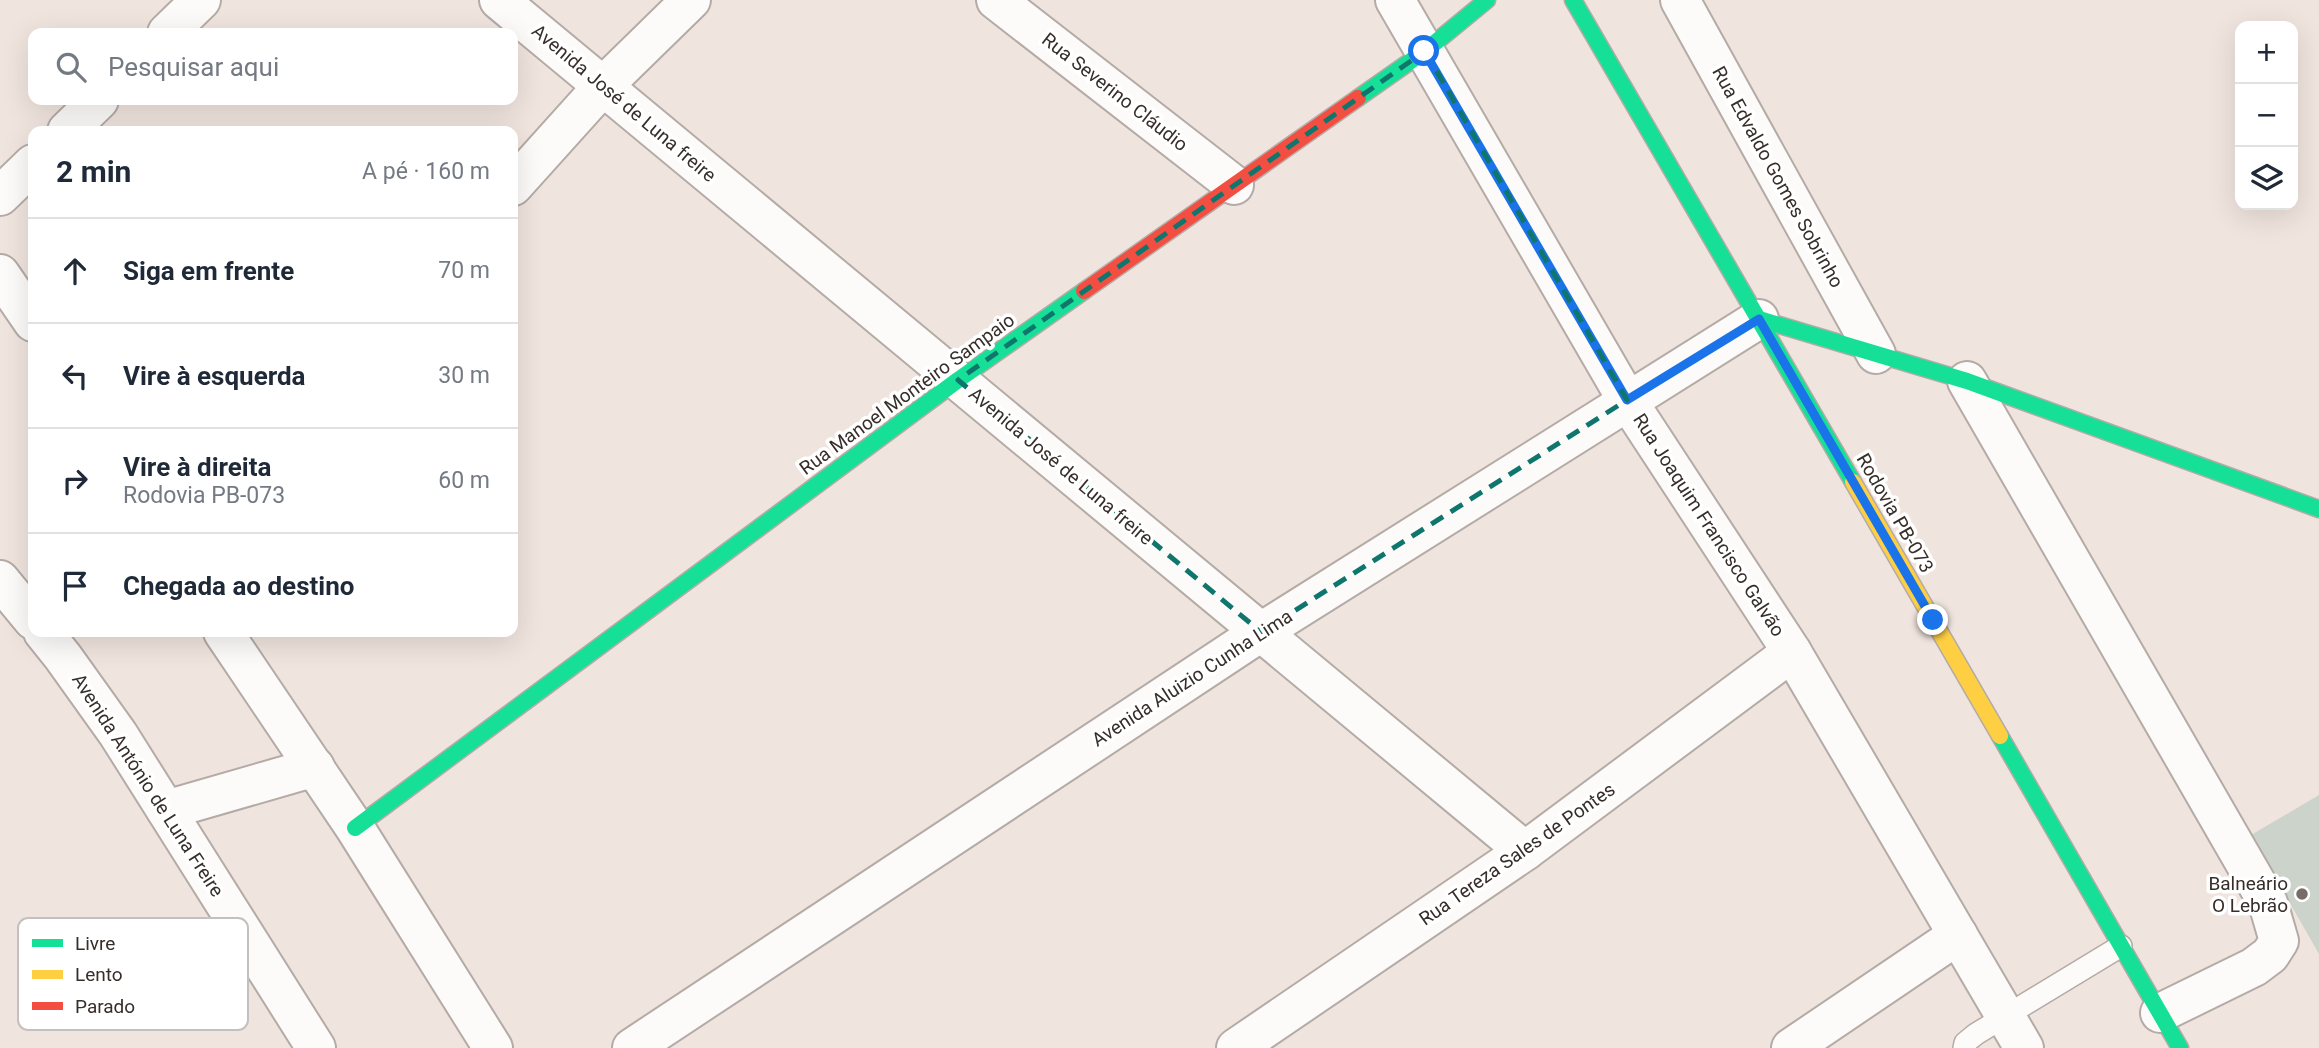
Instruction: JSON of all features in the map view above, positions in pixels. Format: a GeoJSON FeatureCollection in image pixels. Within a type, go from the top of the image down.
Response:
{"type":"FeatureCollection","features":[{"type":"Feature","properties":{"kind":"street"},"geometry":{"type":"LineString","coordinates":[[172,28],[201,0]]}},
{"type":"Feature","properties":{"kind":"street","name":"Avenida José de Luna freire"},"geometry":{"type":"LineString","coordinates":[[499,0],[1525,851]]}},
{"type":"Feature","properties":{"kind":"street"},"geometry":{"type":"LineString","coordinates":[[518,180],[603,86],[691,0]]}},
{"type":"Feature","properties":{"kind":"street","name":"Rua Severino Cláudio"},"geometry":{"type":"LineString","coordinates":[[996,0],[1234,185]]}},
{"type":"Feature","properties":{"kind":"street","name":"Rua Joaquim Francisco Galvão"},"geometry":{"type":"LineString","coordinates":[[1395,0],[1627,400],[1792,652],[2015,1032]]}},
{"type":"Feature","properties":{"kind":"street","name":"Rua Manoel Monteiro Sampaio"},"geometry":{"type":"LineString","coordinates":[[355,828],[958,380],[1424,51],[1487,0]]}},
{"type":"Feature","properties":{"kind":"street","name":"Rodovia PB-073"},"geometry":{"type":"LineString","coordinates":[[1573,0],[2180,1048]]}},
{"type":"Feature","properties":{"kind":"street","name":"Rua Edvaldo Gomes Sobrinho"},"geometry":{"type":"LineString","coordinates":[[1680,0],[1876,354]]}},
{"type":"Feature","properties":{"kind":"street"},"geometry":{"type":"LineString","coordinates":[[72,126],[94,105]]}},
{"type":"Feature","properties":{"kind":"street"},"geometry":{"type":"LineString","coordinates":[[0,196],[28,169]]}},
{"type":"Feature","properties":{"kind":"street"},"geometry":{"type":"LineString","coordinates":[[0,274],[28,315]]}},
{"type":"Feature","properties":{"kind":"street"},"geometry":{"type":"LineString","coordinates":[[1759,319],[1967,381],[2319,509]]}},
{"type":"Feature","properties":{"kind":"street","name":"Avenida Aluizio Cunha Lima"},"geometry":{"type":"LineString","coordinates":[[632,1048],[1261,632],[1759,319]]}},
{"type":"Feature","properties":{"kind":"street"},"geometry":{"type":"LineString","coordinates":[[1967,381],[2267,903],[2277,927],[2279,941],[2270,955],[2254,967],[2160,1013]]}},
{"type":"Feature","properties":{"kind":"street"},"geometry":{"type":"LineString","coordinates":[[0,580],[28,614]]}},
{"type":"Feature","properties":{"kind":"street","name":"Avenida António de Luna Freire"},"geometry":{"type":"LineString","coordinates":[[47,637],[118,734],[234,918]]}},
{"type":"Feature","properties":{"kind":"street"},"geometry":{"type":"LineString","coordinates":[[226,637],[355,828],[493,1048]]}},
{"type":"Feature","properties":{"kind":"street","name":"Rua Tereza Sales de Pontes"},"geometry":{"type":"LineString","coordinates":[[1236,1048],[1525,851],[1792,652]]}},
{"type":"Feature","properties":{"kind":"street"},"geometry":{"type":"LineString","coordinates":[[166,810],[315,767]]}},
{"type":"Feature","properties":{"kind":"street"},"geometry":{"type":"LineString","coordinates":[[1791,1048],[1958,935]]}},
{"type":"Feature","properties":{"kind":"street","name":"Avenida António de Luna Freire"},"geometry":{"type":"LineString","coordinates":[[248,940],[316,1048]]}},
{"type":"Feature","properties":{"kind":"lane"},"geometry":{"type":"LineString","coordinates":[[1964,1048],[1965,1043],[1976,1034],[2015,1032],[2121,946]]}},
{"type":"Feature","properties":{"kind":"highlighted area"},"geometry":{"type":"Polygon","coordinates":[[[1425,51],[1627,400],[1261,632],[958,380],[1425,51]]]}},
{"type":"Feature","properties":{"kind":"shaded area","name":"Balneário O Lebrão"},"geometry":{"type":"Polygon","coordinates":[[[2319,795],[2319,954],[2251,835],[2319,795]]]}},
{"type":"Feature","properties":{"kind":"traffic: fast"},"geometry":{"type":"LineString","coordinates":[[1358,98],[1425,51],[1487,0]]}},
{"type":"Feature","properties":{"kind":"traffic: fast"},"geometry":{"type":"LineString","coordinates":[[1573,0],[1853,482]]}},
{"type":"Feature","properties":{"kind":"traffic: fast"},"geometry":{"type":"LineString","coordinates":[[355,828],[958,380],[1084,291]]}},
{"type":"Feature","properties":{"kind":"traffic: fast"},"geometry":{"type":"LineString","coordinates":[[1759,319],[1967,381],[2319,509]]}},
{"type":"Feature","properties":{"kind":"traffic: fast"},"geometry":{"type":"LineString","coordinates":[[2000,736],[2180,1048]]}},
{"type":"Feature","properties":{"kind":"traffic: slow"},"geometry":{"type":"LineString","coordinates":[[1853,482],[2000,736]]}},
{"type":"Feature","properties":{"kind":"traffic: jam"},"geometry":{"type":"LineString","coordinates":[[1084,291],[1358,98]]}},
{"type":"Feature","properties":{"kind":"place","name":"Balneário O Lebrão"},"geometry":{"type":"Point","coordinates":[2302,894]}},
{"type":"Feature","properties":{"kind":"route"},"geometry":{"type":"LineString","coordinates":[[1424,51],[1627,400],[1759,319],[1933,620]]}}]}
